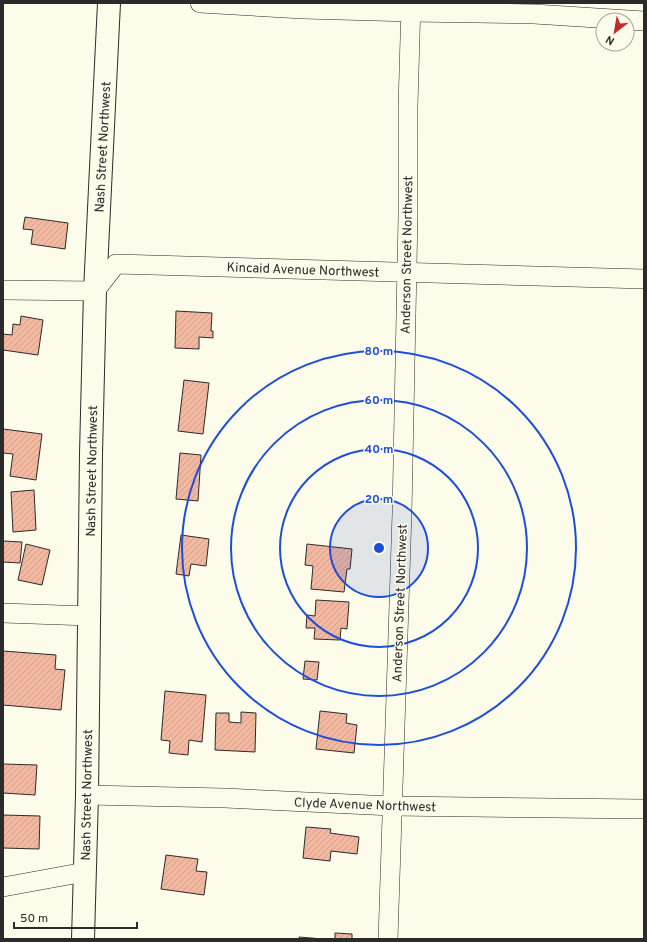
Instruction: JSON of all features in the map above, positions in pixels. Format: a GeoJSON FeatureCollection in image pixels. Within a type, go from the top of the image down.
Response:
{"type":"FeatureCollection","features":[{"type":"Feature","properties":{"kind":"main road","name":"Nash Street Northwest"},"geometry":{"type":"LineString","coordinates":[[83,939],[87,795],[91,454],[95,291],[109,3]]}},
{"type":"Feature","properties":{"kind":"street"},"geometry":{"type":"LineString","coordinates":[[200,3],[303,9],[411,8],[644,21]]}},
{"type":"Feature","properties":{"kind":"street","name":"Anderson Street Northwest"},"geometry":{"type":"LineString","coordinates":[[388,939],[402,513],[408,216],[408,106],[411,8]]}},
{"type":"Feature","properties":{"kind":"street","name":"Kincaid Avenue Northwest"},"geometry":{"type":"LineString","coordinates":[[95,291],[116,264],[644,279]]}},
{"type":"Feature","properties":{"kind":"street"},"geometry":{"type":"LineString","coordinates":[[3,290],[95,291]]}},
{"type":"Feature","properties":{"kind":"street"},"geometry":{"type":"LineString","coordinates":[[3,613],[89,616]]}},
{"type":"Feature","properties":{"kind":"street","name":"Clyde Avenue Northwest"},"geometry":{"type":"LineString","coordinates":[[87,795],[225,798],[392,806],[644,809]]}},
{"type":"Feature","properties":{"kind":"street"},"geometry":{"type":"LineString","coordinates":[[3,887],[85,872]]}},
{"type":"Feature","properties":{"kind":"building"},"geometry":{"type":"Polygon","coordinates":[[[25,217],[68,223],[65,249],[31,244],[33,230],[23,229],[25,217]]]}},
{"type":"Feature","properties":{"kind":"building"},"geometry":{"type":"Polygon","coordinates":[[[176,311],[212,313],[211,331],[213,331],[213,338],[199,337],[199,349],[175,348],[176,311]]]}},
{"type":"Feature","properties":{"kind":"building"},"geometry":{"type":"Polygon","coordinates":[[[21,316],[43,320],[38,355],[3,350],[3,334],[12,335],[13,324],[20,325],[21,316]]]}},
{"type":"Feature","properties":{"kind":"building"},"geometry":{"type":"Polygon","coordinates":[[[184,380],[209,383],[203,434],[178,431],[184,380]]]}},
{"type":"Feature","properties":{"kind":"building"},"geometry":{"type":"Polygon","coordinates":[[[3,429],[42,434],[36,480],[10,476],[13,454],[3,453],[3,429]]]}},
{"type":"Feature","properties":{"kind":"building"},"geometry":{"type":"Polygon","coordinates":[[[180,453],[201,455],[198,501],[176,499],[180,453]]]}},
{"type":"Feature","properties":{"kind":"building"},"geometry":{"type":"Polygon","coordinates":[[[34,490],[36,530],[13,532],[11,492],[34,490]]]}},
{"type":"Feature","properties":{"kind":"building"},"geometry":{"type":"Polygon","coordinates":[[[181,535],[209,539],[206,566],[191,564],[189,576],[176,574],[181,535]]]}},
{"type":"Feature","properties":{"kind":"building"},"geometry":{"type":"Polygon","coordinates":[[[3,541],[22,542],[20,563],[3,562],[3,541]]]}},
{"type":"Feature","properties":{"kind":"building"},"geometry":{"type":"Polygon","coordinates":[[[26,544],[50,550],[42,585],[18,580],[26,544]]]}},
{"type":"Feature","properties":{"kind":"building"},"geometry":{"type":"Polygon","coordinates":[[[307,544],[352,549],[350,569],[347,569],[344,592],[311,589],[313,566],[305,565],[307,544]]]}},
{"type":"Feature","properties":{"kind":"building"},"geometry":{"type":"Polygon","coordinates":[[[316,600],[349,602],[347,629],[341,628],[340,640],[314,639],[315,628],[306,628],[307,615],[315,616],[316,600]]]}},
{"type":"Feature","properties":{"kind":"building"},"geometry":{"type":"Polygon","coordinates":[[[3,651],[56,655],[55,669],[65,670],[61,710],[3,705],[3,651]]]}},
{"type":"Feature","properties":{"kind":"building"},"geometry":{"type":"Polygon","coordinates":[[[305,661],[319,662],[317,680],[303,679],[305,661]]]}},
{"type":"Feature","properties":{"kind":"building"},"geometry":{"type":"Polygon","coordinates":[[[165,691],[206,695],[202,742],[189,740],[188,755],[169,753],[170,741],[161,740],[165,691]]]}},
{"type":"Feature","properties":{"kind":"building"},"geometry":{"type":"Polygon","coordinates":[[[320,711],[347,714],[346,723],[357,725],[354,753],[316,749],[320,711]]]}},
{"type":"Feature","properties":{"kind":"building"},"geometry":{"type":"Polygon","coordinates":[[[241,712],[256,713],[255,752],[215,750],[216,713],[229,713],[229,722],[241,723],[241,712]]]}},
{"type":"Feature","properties":{"kind":"building"},"geometry":{"type":"Polygon","coordinates":[[[3,764],[37,765],[35,795],[3,793],[3,764]]]}},
{"type":"Feature","properties":{"kind":"building"},"geometry":{"type":"Polygon","coordinates":[[[3,815],[40,816],[39,849],[3,848],[3,815]]]}},
{"type":"Feature","properties":{"kind":"building"},"geometry":{"type":"Polygon","coordinates":[[[306,827],[331,829],[330,833],[359,837],[357,854],[331,851],[330,861],[303,858],[306,827]]]}},
{"type":"Feature","properties":{"kind":"building"},"geometry":{"type":"Polygon","coordinates":[[[166,855],[198,859],[196,871],[207,872],[204,895],[161,889],[166,855]]]}},
{"type":"Feature","properties":{"kind":"building"},"geometry":{"type":"Polygon","coordinates":[[[335,933],[352,934],[352,939],[335,939],[335,933]]]}},
{"type":"Feature","properties":{"kind":"building"},"geometry":{"type":"Polygon","coordinates":[[[299,937],[323,939],[299,939],[299,937]]]}}]}
